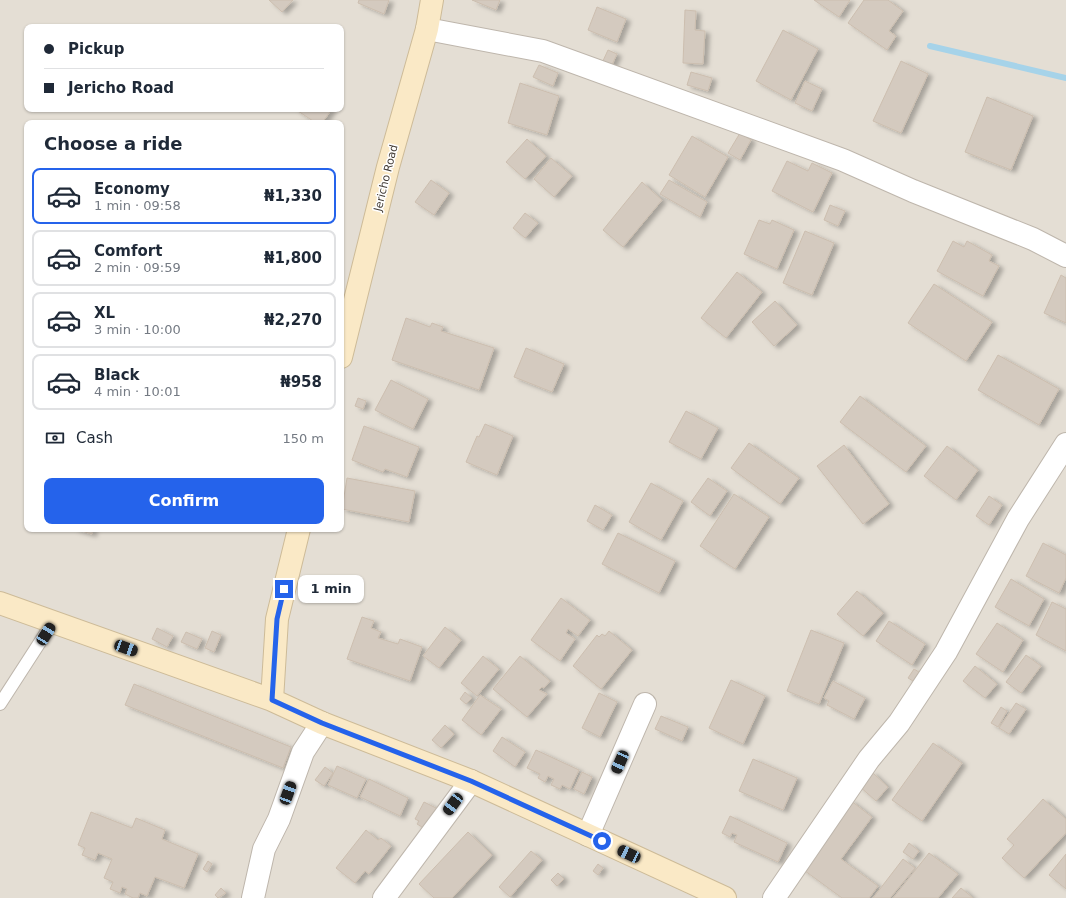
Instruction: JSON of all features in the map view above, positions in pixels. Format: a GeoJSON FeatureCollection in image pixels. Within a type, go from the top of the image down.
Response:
{"type":"FeatureCollection","features":[{"type":"Feature","properties":{"kind":"main road","name":"Jericho Road"},"geometry":{"type":"LineString","coordinates":[[344,345],[388,167],[427,29],[432,0]]}},
{"type":"Feature","properties":{"kind":"main road"},"geometry":{"type":"LineString","coordinates":[[272,700],[277,619],[298,532]]}},
{"type":"Feature","properties":{"kind":"main road"},"geometry":{"type":"LineString","coordinates":[[0,603],[272,700],[322,723],[471,781],[725,898]]}},
{"type":"Feature","properties":{"kind":"street"},"geometry":{"type":"LineString","coordinates":[[427,29],[543,51],[843,160],[913,191],[1033,239],[1066,256]]}},
{"type":"Feature","properties":{"kind":"street"},"geometry":{"type":"LineString","coordinates":[[774,898],[869,759],[898,723],[946,652],[1018,519],[1066,444]]}},
{"type":"Feature","properties":{"kind":"street"},"geometry":{"type":"LineString","coordinates":[[588,835],[645,704]]}},
{"type":"Feature","properties":{"kind":"street"},"geometry":{"type":"LineString","coordinates":[[253,898],[264,849],[279,819],[303,752],[322,723]]}},
{"type":"Feature","properties":{"kind":"street"},"geometry":{"type":"LineString","coordinates":[[384,898],[471,781]]}},
{"type":"Feature","properties":{"kind":"lane"},"geometry":{"type":"LineString","coordinates":[[0,704],[53,622]]}},
{"type":"Feature","properties":{"kind":"shaded area"},"geometry":{"type":"Polygon","coordinates":[[[0,0],[1066,0],[1066,898],[0,898],[0,0]]]}},
{"type":"Feature","properties":{"kind":"building"},"geometry":{"type":"Polygon","coordinates":[[[269,0],[293,0],[282,12],[269,0]]]}},
{"type":"Feature","properties":{"kind":"building"},"geometry":{"type":"Polygon","coordinates":[[[359,0],[389,0],[384,14],[358,3],[359,0]]]}},
{"type":"Feature","properties":{"kind":"building"},"geometry":{"type":"Polygon","coordinates":[[[472,0],[500,0],[496,10],[472,0]]]}},
{"type":"Feature","properties":{"kind":"building"},"geometry":{"type":"Polygon","coordinates":[[[814,0],[850,0],[839,17],[814,0]]]}},
{"type":"Feature","properties":{"kind":"building"},"geometry":{"type":"Polygon","coordinates":[[[864,0],[888,0],[903,11],[889,31],[896,36],[887,50],[848,23],[864,0]]]}},
{"type":"Feature","properties":{"kind":"building"},"geometry":{"type":"Polygon","coordinates":[[[597,7],[626,19],[617,42],[588,30],[597,7]]]}},
{"type":"Feature","properties":{"kind":"building"},"geometry":{"type":"Polygon","coordinates":[[[685,10],[696,11],[695,30],[705,31],[703,64],[683,63],[685,10]]]}},
{"type":"Feature","properties":{"kind":"building"},"geometry":{"type":"Polygon","coordinates":[[[783,30],[818,49],[791,100],[756,81],[783,30]]]}},
{"type":"Feature","properties":{"kind":"building"},"geometry":{"type":"Polygon","coordinates":[[[608,50],[617,54],[611,67],[602,63],[608,50]]]}},
{"type":"Feature","properties":{"kind":"building"},"geometry":{"type":"Polygon","coordinates":[[[901,61],[928,74],[901,133],[873,121],[901,61]]]}},
{"type":"Feature","properties":{"kind":"building"},"geometry":{"type":"Polygon","coordinates":[[[539,65],[558,73],[553,86],[533,77],[539,65]]]}},
{"type":"Feature","properties":{"kind":"building"},"geometry":{"type":"Polygon","coordinates":[[[691,72],[712,78],[708,91],[687,85],[691,72]]]}},
{"type":"Feature","properties":{"kind":"building"},"geometry":{"type":"Polygon","coordinates":[[[805,81],[822,89],[812,111],[795,103],[805,81]]]}},
{"type":"Feature","properties":{"kind":"building"},"geometry":{"type":"Polygon","coordinates":[[[520,83],[559,96],[547,135],[508,123],[520,83]]]}},
{"type":"Feature","properties":{"kind":"building"},"geometry":{"type":"Polygon","coordinates":[[[987,97],[1033,116],[1011,170],[965,152],[987,97]]]}},
{"type":"Feature","properties":{"kind":"building"},"geometry":{"type":"Polygon","coordinates":[[[300,112],[330,112],[324,120],[312,120],[300,112]]]}},
{"type":"Feature","properties":{"kind":"building"},"geometry":{"type":"Polygon","coordinates":[[[740,133],[751,140],[740,160],[728,153],[740,133]]]}},
{"type":"Feature","properties":{"kind":"building"},"geometry":{"type":"Polygon","coordinates":[[[692,136],[728,157],[705,197],[669,175],[692,136]]]}},
{"type":"Feature","properties":{"kind":"building"},"geometry":{"type":"Polygon","coordinates":[[[527,139],[546,156],[525,179],[506,162],[527,139]]]}},
{"type":"Feature","properties":{"kind":"building"},"geometry":{"type":"Polygon","coordinates":[[[551,158],[572,176],[554,197],[534,179],[551,158]]]}},
{"type":"Feature","properties":{"kind":"building"},"geometry":{"type":"Polygon","coordinates":[[[787,161],[808,171],[812,163],[832,173],[813,212],[772,191],[787,161]]]}},
{"type":"Feature","properties":{"kind":"building"},"geometry":{"type":"Polygon","coordinates":[[[431,180],[449,193],[434,215],[415,202],[431,180]]]}},
{"type":"Feature","properties":{"kind":"building"},"geometry":{"type":"Polygon","coordinates":[[[669,180],[707,202],[700,217],[660,194],[669,180]]]}},
{"type":"Feature","properties":{"kind":"building"},"geometry":{"type":"Polygon","coordinates":[[[642,182],[662,200],[623,247],[603,230],[642,182]]]}},
{"type":"Feature","properties":{"kind":"building"},"geometry":{"type":"Polygon","coordinates":[[[830,205],[845,211],[838,226],[824,220],[830,205]]]}},
{"type":"Feature","properties":{"kind":"building"},"geometry":{"type":"Polygon","coordinates":[[[525,213],[538,223],[525,238],[513,228],[525,213]]]}},
{"type":"Feature","properties":{"kind":"building"},"geometry":{"type":"Polygon","coordinates":[[[759,220],[770,224],[772,220],[794,230],[777,269],[744,254],[759,220]]]}},
{"type":"Feature","properties":{"kind":"building"},"geometry":{"type":"Polygon","coordinates":[[[805,231],[834,243],[812,295],[783,283],[805,231]]]}},
{"type":"Feature","properties":{"kind":"building"},"geometry":{"type":"Polygon","coordinates":[[[953,241],[964,247],[967,241],[992,255],[989,261],[999,266],[983,296],[937,271],[953,241]]]}},
{"type":"Feature","properties":{"kind":"building"},"geometry":{"type":"Polygon","coordinates":[[[737,272],[762,292],[726,338],[701,318],[737,272]]]}},
{"type":"Feature","properties":{"kind":"building"},"geometry":{"type":"Polygon","coordinates":[[[1061,275],[1066,278],[1066,323],[1044,313],[1061,275]]]}},
{"type":"Feature","properties":{"kind":"building"},"geometry":{"type":"Polygon","coordinates":[[[934,284],[992,322],[966,361],[908,323],[934,284]]]}},
{"type":"Feature","properties":{"kind":"building"},"geometry":{"type":"Polygon","coordinates":[[[775,301],[797,325],[774,346],[752,322],[775,301]]]}},
{"type":"Feature","properties":{"kind":"building"},"geometry":{"type":"Polygon","coordinates":[[[406,318],[430,327],[432,323],[443,327],[441,331],[494,348],[479,390],[392,360],[406,318]]]}},
{"type":"Feature","properties":{"kind":"building"},"geometry":{"type":"Polygon","coordinates":[[[526,348],[564,364],[552,392],[514,377],[526,348]]]}},
{"type":"Feature","properties":{"kind":"building"},"geometry":{"type":"Polygon","coordinates":[[[998,355],[1059,389],[1039,425],[978,390],[998,355]]]}},
{"type":"Feature","properties":{"kind":"building"},"geometry":{"type":"Polygon","coordinates":[[[391,380],[428,399],[413,429],[375,410],[391,380]]]}},
{"type":"Feature","properties":{"kind":"building"},"geometry":{"type":"Polygon","coordinates":[[[860,396],[926,446],[906,472],[840,422],[860,396]]]}},
{"type":"Feature","properties":{"kind":"building"},"geometry":{"type":"Polygon","coordinates":[[[358,398],[366,401],[363,409],[355,406],[358,398]]]}},
{"type":"Feature","properties":{"kind":"building"},"geometry":{"type":"Polygon","coordinates":[[[686,411],[718,428],[701,459],[669,442],[686,411]]]}},
{"type":"Feature","properties":{"kind":"building"},"geometry":{"type":"Polygon","coordinates":[[[485,424],[513,436],[497,475],[466,462],[477,436],[479,437],[485,424]]]}},
{"type":"Feature","properties":{"kind":"building"},"geometry":{"type":"Polygon","coordinates":[[[364,426],[419,447],[407,477],[385,469],[383,472],[352,460],[364,426]]]}},
{"type":"Feature","properties":{"kind":"building"},"geometry":{"type":"Polygon","coordinates":[[[749,443],[799,478],[780,504],[731,468],[749,443]]]}},
{"type":"Feature","properties":{"kind":"building"},"geometry":{"type":"Polygon","coordinates":[[[844,445],[889,504],[863,524],[817,466],[844,445]]]}},
{"type":"Feature","properties":{"kind":"building"},"geometry":{"type":"Polygon","coordinates":[[[947,446],[978,470],[956,500],[924,476],[947,446]]]}},
{"type":"Feature","properties":{"kind":"building"},"geometry":{"type":"Polygon","coordinates":[[[347,478],[415,491],[409,522],[344,509],[344,497],[347,478]]]}},
{"type":"Feature","properties":{"kind":"building"},"geometry":{"type":"Polygon","coordinates":[[[708,478],[727,491],[710,516],[691,502],[708,478]]]}},
{"type":"Feature","properties":{"kind":"building"},"geometry":{"type":"Polygon","coordinates":[[[651,483],[683,501],[661,540],[629,522],[651,483]]]}},
{"type":"Feature","properties":{"kind":"building"},"geometry":{"type":"Polygon","coordinates":[[[734,494],[769,517],[735,569],[700,546],[734,494]]]}},
{"type":"Feature","properties":{"kind":"building"},"geometry":{"type":"Polygon","coordinates":[[[989,496],[1002,505],[989,525],[976,516],[989,496]]]}},
{"type":"Feature","properties":{"kind":"building"},"geometry":{"type":"Polygon","coordinates":[[[595,505],[612,515],[603,530],[587,521],[595,505]]]}},
{"type":"Feature","properties":{"kind":"building"},"geometry":{"type":"Polygon","coordinates":[[[618,533],[675,561],[659,593],[602,564],[618,533]]]}},
{"type":"Feature","properties":{"kind":"building"},"geometry":{"type":"Polygon","coordinates":[[[1043,543],[1066,555],[1066,578],[1059,593],[1026,576],[1043,543]]]}},
{"type":"Feature","properties":{"kind":"building"},"geometry":{"type":"Polygon","coordinates":[[[1011,579],[1044,599],[1029,626],[995,607],[1011,579]]]}},
{"type":"Feature","properties":{"kind":"building"},"geometry":{"type":"Polygon","coordinates":[[[857,591],[883,613],[863,636],[837,614],[857,591]]]}},
{"type":"Feature","properties":{"kind":"building"},"geometry":{"type":"Polygon","coordinates":[[[561,598],[590,620],[578,636],[568,629],[566,633],[575,639],[560,661],[531,640],[561,598]]]}},
{"type":"Feature","properties":{"kind":"building"},"geometry":{"type":"Polygon","coordinates":[[[1052,602],[1066,609],[1066,651],[1036,635],[1052,602]]]}},
{"type":"Feature","properties":{"kind":"building"},"geometry":{"type":"Polygon","coordinates":[[[362,617],[374,621],[371,628],[381,632],[378,638],[398,644],[400,639],[422,647],[410,681],[347,659],[362,617]]]}},
{"type":"Feature","properties":{"kind":"building"},"geometry":{"type":"Polygon","coordinates":[[[889,621],[925,644],[912,665],[876,641],[889,621]]]}},
{"type":"Feature","properties":{"kind":"building"},"geometry":{"type":"Polygon","coordinates":[[[997,623],[1023,640],[1003,672],[976,654],[997,623]]]}},
{"type":"Feature","properties":{"kind":"building"},"geometry":{"type":"Polygon","coordinates":[[[445,627],[461,640],[439,668],[423,656],[445,627]]]}},
{"type":"Feature","properties":{"kind":"building"},"geometry":{"type":"Polygon","coordinates":[[[157,628],[173,636],[167,647],[152,639],[157,628]]]}},
{"type":"Feature","properties":{"kind":"building"},"geometry":{"type":"Polygon","coordinates":[[[811,630],[844,643],[819,704],[787,691],[811,630]]]}},
{"type":"Feature","properties":{"kind":"building"},"geometry":{"type":"Polygon","coordinates":[[[212,631],[221,635],[214,652],[205,648],[212,631]]]}},
{"type":"Feature","properties":{"kind":"building"},"geometry":{"type":"Polygon","coordinates":[[[609,631],[632,650],[601,689],[573,666],[597,635],[599,637],[602,634],[605,636],[609,631]]]}},
{"type":"Feature","properties":{"kind":"building"},"geometry":{"type":"Polygon","coordinates":[[[186,632],[202,639],[197,649],[181,642],[186,632]]]}},
{"type":"Feature","properties":{"kind":"building"},"geometry":{"type":"Polygon","coordinates":[[[1026,655],[1041,666],[1021,693],[1006,682],[1026,655]]]}},
{"type":"Feature","properties":{"kind":"building"},"geometry":{"type":"Polygon","coordinates":[[[483,656],[499,669],[477,696],[461,683],[483,656]]]}},
{"type":"Feature","properties":{"kind":"building"},"geometry":{"type":"Polygon","coordinates":[[[520,656],[550,681],[544,688],[542,687],[539,690],[547,694],[527,717],[493,689],[520,656]]]}},
{"type":"Feature","properties":{"kind":"building"},"geometry":{"type":"Polygon","coordinates":[[[975,666],[997,684],[985,698],[963,681],[975,666]]]}},
{"type":"Feature","properties":{"kind":"building"},"geometry":{"type":"Polygon","coordinates":[[[914,669],[919,672],[913,681],[908,678],[914,669]]]}},
{"type":"Feature","properties":{"kind":"building"},"geometry":{"type":"Polygon","coordinates":[[[731,680],[765,696],[743,744],[709,728],[731,680]]]}},
{"type":"Feature","properties":{"kind":"building"},"geometry":{"type":"Polygon","coordinates":[[[833,681],[865,698],[854,719],[827,705],[829,701],[824,698],[833,681]]]}},
{"type":"Feature","properties":{"kind":"building"},"geometry":{"type":"Polygon","coordinates":[[[134,684],[291,747],[283,768],[125,705],[134,684]]]}},
{"type":"Feature","properties":{"kind":"building"},"geometry":{"type":"Polygon","coordinates":[[[465,692],[472,698],[466,704],[460,699],[465,692]]]}},
{"type":"Feature","properties":{"kind":"building"},"geometry":{"type":"Polygon","coordinates":[[[599,693],[617,702],[600,737],[582,728],[599,693]]]}},
{"type":"Feature","properties":{"kind":"building"},"geometry":{"type":"Polygon","coordinates":[[[480,695],[501,709],[481,735],[462,720],[480,695]]]}},
{"type":"Feature","properties":{"kind":"building"},"geometry":{"type":"Polygon","coordinates":[[[1016,703],[1026,709],[1009,734],[999,728],[1016,703]]]}},
{"type":"Feature","properties":{"kind":"building"},"geometry":{"type":"Polygon","coordinates":[[[1001,707],[1007,711],[998,727],[991,723],[1001,707]]]}},
{"type":"Feature","properties":{"kind":"building"},"geometry":{"type":"Polygon","coordinates":[[[661,716],[688,727],[682,741],[655,729],[661,716]]]}},
{"type":"Feature","properties":{"kind":"building"},"geometry":{"type":"Polygon","coordinates":[[[445,725],[454,734],[441,748],[432,740],[445,725]]]}},
{"type":"Feature","properties":{"kind":"building"},"geometry":{"type":"Polygon","coordinates":[[[502,737],[525,752],[515,767],[493,751],[502,737]]]}},
{"type":"Feature","properties":{"kind":"building"},"geometry":{"type":"Polygon","coordinates":[[[933,743],[962,763],[922,821],[892,800],[933,743]]]}},
{"type":"Feature","properties":{"kind":"building"},"geometry":{"type":"Polygon","coordinates":[[[536,750],[579,770],[570,789],[562,785],[560,789],[551,785],[554,779],[548,776],[545,782],[538,778],[540,774],[527,768],[536,750]]]}},
{"type":"Feature","properties":{"kind":"building"},"geometry":{"type":"Polygon","coordinates":[[[753,759],[797,778],[783,810],[739,791],[753,759]]]}},
{"type":"Feature","properties":{"kind":"building"},"geometry":{"type":"Polygon","coordinates":[[[337,766],[366,779],[357,798],[328,785],[337,766]]]}},
{"type":"Feature","properties":{"kind":"building"},"geometry":{"type":"Polygon","coordinates":[[[325,767],[333,773],[324,786],[315,780],[325,767]]]}},
{"type":"Feature","properties":{"kind":"building"},"geometry":{"type":"Polygon","coordinates":[[[582,772],[592,777],[584,794],[574,789],[582,772]]]}},
{"type":"Feature","properties":{"kind":"building"},"geometry":{"type":"Polygon","coordinates":[[[872,772],[888,787],[876,801],[859,786],[872,772]]]}},
{"type":"Feature","properties":{"kind":"building"},"geometry":{"type":"Polygon","coordinates":[[[369,779],[408,798],[400,816],[360,797],[369,779]]]}},
{"type":"Feature","properties":{"kind":"building"},"geometry":{"type":"Polygon","coordinates":[[[1043,799],[1066,819],[1066,833],[1024,878],[1002,858],[1014,845],[1007,839],[1043,799]]]}},
{"type":"Feature","properties":{"kind":"building"},"geometry":{"type":"Polygon","coordinates":[[[850,800],[872,817],[841,859],[878,886],[869,898],[842,898],[801,868],[850,800]]]}},
{"type":"Feature","properties":{"kind":"building"},"geometry":{"type":"Polygon","coordinates":[[[424,802],[438,809],[427,830],[417,824],[419,821],[415,819],[424,802]]]}},
{"type":"Feature","properties":{"kind":"building"},"geometry":{"type":"Polygon","coordinates":[[[91,812],[132,828],[136,818],[165,830],[162,839],[198,854],[184,888],[155,877],[147,896],[140,893],[138,898],[133,898],[125,894],[127,889],[122,887],[120,893],[110,889],[113,882],[104,878],[112,859],[98,853],[95,860],[82,855],[85,848],[78,845],[91,812]]]}},
{"type":"Feature","properties":{"kind":"building"},"geometry":{"type":"Polygon","coordinates":[[[730,816],[787,843],[778,862],[734,842],[737,835],[732,833],[730,837],[722,833],[730,816]]]}},
{"type":"Feature","properties":{"kind":"building"},"geometry":{"type":"Polygon","coordinates":[[[366,830],[378,840],[381,838],[391,846],[369,874],[365,871],[355,883],[336,868],[366,830]]]}},
{"type":"Feature","properties":{"kind":"building"},"geometry":{"type":"Polygon","coordinates":[[[468,832],[492,855],[452,898],[434,898],[419,884],[468,832]]]}},
{"type":"Feature","properties":{"kind":"building"},"geometry":{"type":"Polygon","coordinates":[[[909,843],[919,851],[913,859],[903,852],[909,843]]]}},
{"type":"Feature","properties":{"kind":"building"},"geometry":{"type":"Polygon","coordinates":[[[531,851],[542,860],[510,897],[499,887],[531,851]]]}},
{"type":"Feature","properties":{"kind":"building"},"geometry":{"type":"Polygon","coordinates":[[[929,853],[958,874],[938,898],[893,898],[929,853]]]}},
{"type":"Feature","properties":{"kind":"building"},"geometry":{"type":"Polygon","coordinates":[[[1066,854],[1066,889],[1049,875],[1066,854]]]}},
{"type":"Feature","properties":{"kind":"building"},"geometry":{"type":"Polygon","coordinates":[[[903,859],[915,868],[890,898],[873,898],[903,859]]]}},
{"type":"Feature","properties":{"kind":"building"},"geometry":{"type":"Polygon","coordinates":[[[208,861],[212,864],[207,872],[203,869],[208,861]]]}},
{"type":"Feature","properties":{"kind":"building"},"geometry":{"type":"Polygon","coordinates":[[[598,864],[603,868],[598,875],[593,871],[598,864]]]}},
{"type":"Feature","properties":{"kind":"building"},"geometry":{"type":"Polygon","coordinates":[[[558,873],[564,879],[557,886],[551,880],[558,873]]]}},
{"type":"Feature","properties":{"kind":"building"},"geometry":{"type":"Polygon","coordinates":[[[221,888],[226,893],[218,898],[215,895],[221,888]]]}},
{"type":"Feature","properties":{"kind":"building"},"geometry":{"type":"Polygon","coordinates":[[[961,888],[973,898],[952,898],[961,888]]]}},
{"type":"Feature","properties":{"kind":"waterway"},"geometry":{"type":"LineString","coordinates":[[930,46],[1066,78]]}},
{"type":"Feature","properties":{"kind":"route"},"geometry":{"type":"LineString","coordinates":[[284,589],[277,619],[272,700],[322,723],[471,781],[602,841]]}}]}
